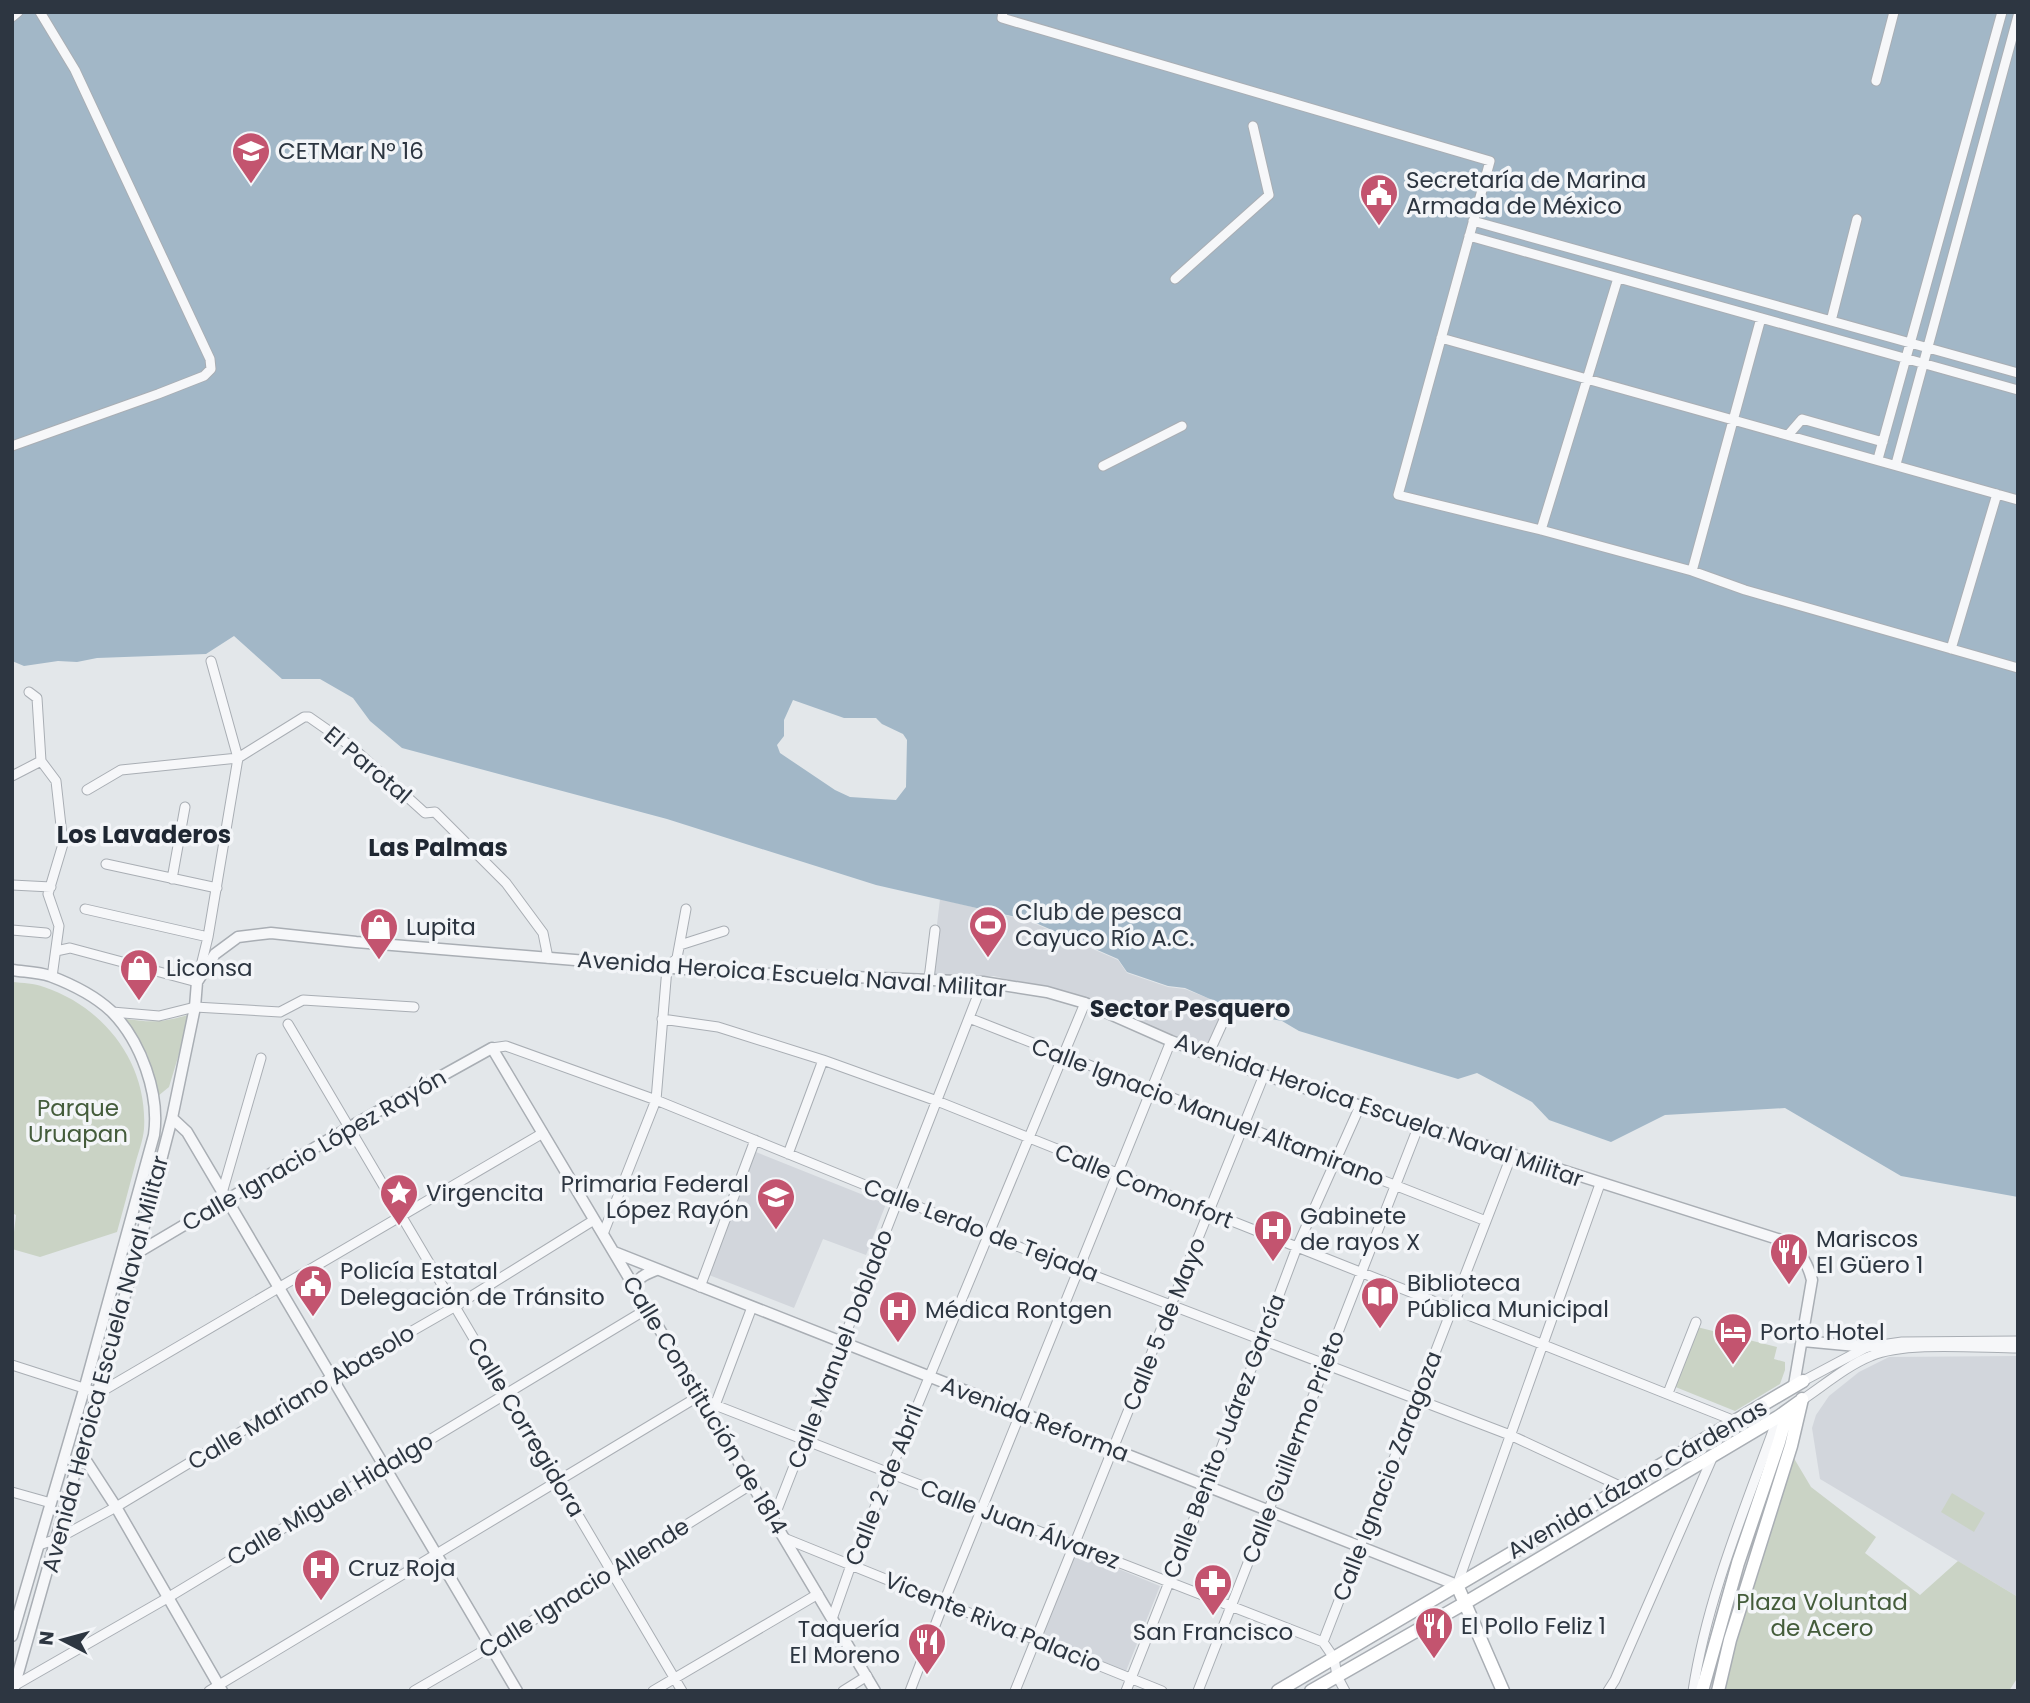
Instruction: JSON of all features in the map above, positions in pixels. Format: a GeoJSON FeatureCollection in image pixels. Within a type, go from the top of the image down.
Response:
{"type":"FeatureCollection","features":[{"type":"Feature","properties":{"kind":"main road"},"geometry":{"type":"LineString","coordinates":[[1718,1691],[1730,1640],[1791,1446],[1802,1400],[1799,1379]]}},
{"type":"Feature","properties":{"kind":"main road"},"geometry":{"type":"LineString","coordinates":[[1702,1691],[1738,1563],[1779,1442],[1783,1413],[1799,1379]]}},
{"type":"Feature","properties":{"kind":"main road","name":"Avenida Lázaro Cárdenas"},"geometry":{"type":"LineString","coordinates":[[1278,1691],[1735,1421],[1799,1379]]}},
{"type":"Feature","properties":{"kind":"main road","name":"Avenida Lázaro Cárdenas"},"geometry":{"type":"LineString","coordinates":[[1311,1691],[1465,1603],[1802,1400]]}},
{"type":"Feature","properties":{"kind":"main road"},"geometry":{"type":"LineString","coordinates":[[1637,1479],[1646,1493]]}},
{"type":"Feature","properties":{"kind":"main road"},"geometry":{"type":"LineString","coordinates":[[1457,1585],[1503,1691]]}},
{"type":"Feature","properties":{"kind":"street"},"geometry":{"type":"LineString","coordinates":[[12,17],[18,12]]}},
{"type":"Feature","properties":{"kind":"street"},"geometry":{"type":"LineString","coordinates":[[12,446],[169,390],[204,376],[212,369],[210,359],[75,70],[40,12]]}},
{"type":"Feature","properties":{"kind":"street"},"geometry":{"type":"LineString","coordinates":[[1003,12],[1002,18],[1490,161],[1398,495],[1692,571],[1745,590],[2018,668]]}},
{"type":"Feature","properties":{"kind":"street"},"geometry":{"type":"LineString","coordinates":[[1876,81],[1894,12]]}},
{"type":"Feature","properties":{"kind":"street"},"geometry":{"type":"LineString","coordinates":[[1878,459],[2002,12]]}},
{"type":"Feature","properties":{"kind":"street"},"geometry":{"type":"LineString","coordinates":[[1896,464],[2018,16]]}},
{"type":"Feature","properties":{"kind":"street"},"geometry":{"type":"LineString","coordinates":[[1175,279],[1269,195],[1253,126]]}},
{"type":"Feature","properties":{"kind":"street"},"geometry":{"type":"LineString","coordinates":[[1831,321],[1857,219]]}},
{"type":"Feature","properties":{"kind":"street"},"geometry":{"type":"LineString","coordinates":[[1473,221],[2018,373]]}},
{"type":"Feature","properties":{"kind":"street"},"geometry":{"type":"LineString","coordinates":[[1469,236],[2018,390]]}},
{"type":"Feature","properties":{"kind":"street"},"geometry":{"type":"LineString","coordinates":[[1541,530],[1618,278]]}},
{"type":"Feature","properties":{"kind":"street"},"geometry":{"type":"LineString","coordinates":[[1692,571],[1761,318]]}},
{"type":"Feature","properties":{"kind":"street"},"geometry":{"type":"LineString","coordinates":[[1441,338],[2018,500]]}},
{"type":"Feature","properties":{"kind":"street"},"geometry":{"type":"LineString","coordinates":[[1788,434],[1802,419],[1883,442]]}},
{"type":"Feature","properties":{"kind":"street"},"geometry":{"type":"LineString","coordinates":[[1103,466],[1182,426]]}},
{"type":"Feature","properties":{"kind":"street"},"geometry":{"type":"LineString","coordinates":[[1951,649],[1997,494]]}},
{"type":"Feature","properties":{"kind":"street"},"geometry":{"type":"LineString","coordinates":[[56,951],[70,948],[197,982],[208,937],[238,758],[211,661]]}},
{"type":"Feature","properties":{"kind":"street"},"geometry":{"type":"LineString","coordinates":[[29,692],[37,698],[41,761],[56,781],[63,844],[48,894],[59,926],[52,977]]}},
{"type":"Feature","properties":{"kind":"street","name":"El Parotal"},"geometry":{"type":"LineString","coordinates":[[87,790],[121,770],[238,758],[304,717],[309,717],[352,747],[425,813],[435,812],[482,858],[506,883],[544,933],[548,958]]}},
{"type":"Feature","properties":{"kind":"street"},"geometry":{"type":"LineString","coordinates":[[12,776],[41,761]]}},
{"type":"Feature","properties":{"kind":"street"},"geometry":{"type":"LineString","coordinates":[[172,879],[185,807]]}},
{"type":"Feature","properties":{"kind":"street"},"geometry":{"type":"LineString","coordinates":[[106,864],[216,888]]}},
{"type":"Feature","properties":{"kind":"street"},"geometry":{"type":"LineString","coordinates":[[12,885],[51,887]]}},
{"type":"Feature","properties":{"kind":"street"},"geometry":{"type":"LineString","coordinates":[[85,909],[208,937]]}},
{"type":"Feature","properties":{"kind":"street"},"geometry":{"type":"LineString","coordinates":[[603,1234],[656,1100],[667,968],[677,958],[686,909]]}},
{"type":"Feature","properties":{"kind":"street"},"geometry":{"type":"LineString","coordinates":[[12,930],[46,933]]}},
{"type":"Feature","properties":{"kind":"street"},"geometry":{"type":"LineString","coordinates":[[929,979],[935,930]]}},
{"type":"Feature","properties":{"kind":"street"},"geometry":{"type":"LineString","coordinates":[[680,945],[724,931]]}},
{"type":"Feature","properties":{"kind":"street","name":"Avenida Heroica Escuela Naval Militar"},"geometry":{"type":"LineString","coordinates":[[13,1689],[99,1393],[172,1118],[195,1007],[197,982],[215,954],[238,937],[271,933],[667,968],[983,982],[1047,992],[1085,1003],[1208,1055],[1600,1184],[1770,1236],[1798,1250],[1808,1266],[1812,1280],[1799,1379]]}},
{"type":"Feature","properties":{"kind":"street"},"geometry":{"type":"LineString","coordinates":[[12,970],[52,977],[76,988],[112,1012],[145,1065],[157,1115],[172,1118],[187,1132],[517,1691]]}},
{"type":"Feature","properties":{"kind":"street","name":"Calle Manuel Doblado"},"geometry":{"type":"LineString","coordinates":[[773,1520],[983,982]]}},
{"type":"Feature","properties":{"kind":"street"},"geometry":{"type":"LineString","coordinates":[[112,1012],[159,1016],[195,1007],[280,1012],[303,1000],[414,1007]]}},
{"type":"Feature","properties":{"kind":"street","name":"Calle 2 de Abril"},"geometry":{"type":"LineString","coordinates":[[832,1619],[851,1565],[1085,1003]]}},
{"type":"Feature","properties":{"kind":"street"},"geometry":{"type":"LineString","coordinates":[[1208,1055],[1228,1011]]}},
{"type":"Feature","properties":{"kind":"street","name":"Calle Ignacio Manuel Altamirano"},"geometry":{"type":"LineString","coordinates":[[969,1018],[1486,1221]]}},
{"type":"Feature","properties":{"kind":"street","name":"Calle Comonfort"},"geometry":{"type":"LineString","coordinates":[[662,1019],[718,1027],[823,1060],[937,1101],[1735,1421]]}},
{"type":"Feature","properties":{"kind":"street","name":"Calle Corregidora"},"geometry":{"type":"LineString","coordinates":[[288,1024],[682,1691]]}},
{"type":"Feature","properties":{"kind":"street"},"geometry":{"type":"LineString","coordinates":[[910,1691],[1171,1041]]}},
{"type":"Feature","properties":{"kind":"street","name":"Calle Lerdo de Tejada"},"geometry":{"type":"LineString","coordinates":[[492,1048],[506,1046],[656,1100],[988,1235],[1510,1435],[1622,1487]]}},
{"type":"Feature","properties":{"kind":"street","name":"Calle Ignacio López Rayón"},"geometry":{"type":"LineString","coordinates":[[137,1252],[224,1197],[492,1048]]}},
{"type":"Feature","properties":{"kind":"street","name":"Calle Constitución de 1814"},"geometry":{"type":"LineString","coordinates":[[492,1048],[699,1396],[713,1411],[752,1484],[875,1691]]}},
{"type":"Feature","properties":{"kind":"street"},"geometry":{"type":"LineString","coordinates":[[224,1197],[261,1058]]}},
{"type":"Feature","properties":{"kind":"street"},"geometry":{"type":"LineString","coordinates":[[788,1154],[823,1060]]}},
{"type":"Feature","properties":{"kind":"street","name":"Calle 5 de Mayo"},"geometry":{"type":"LineString","coordinates":[[1015,1691],[1265,1074]]}},
{"type":"Feature","properties":{"kind":"street","name":"Calle Benito Juárez García"},"geometry":{"type":"LineString","coordinates":[[1126,1691],[1297,1247],[1360,1106]]}},
{"type":"Feature","properties":{"kind":"street","name":"Avenida Heroica Escuela Naval Militar"},"geometry":{"type":"LineString","coordinates":[[12,1636],[84,1390],[154,1135],[157,1115]]}},
{"type":"Feature","properties":{"kind":"street","name":"Calle Guillermo Prieto"},"geometry":{"type":"LineString","coordinates":[[1198,1691],[1419,1125]]}},
{"type":"Feature","properties":{"kind":"street"},"geometry":{"type":"LineString","coordinates":[[12,1365],[99,1393],[542,1133]]}},
{"type":"Feature","properties":{"kind":"street"},"geometry":{"type":"LineString","coordinates":[[700,1287],[755,1140]]}},
{"type":"Feature","properties":{"kind":"street","name":"Calle Ignacio Zaragoza"},"geometry":{"type":"LineString","coordinates":[[1322,1642],[1512,1154]]}},
{"type":"Feature","properties":{"kind":"street"},"geometry":{"type":"LineString","coordinates":[[1457,1585],[1600,1184]]}},
{"type":"Feature","properties":{"kind":"street","name":"Calle Mariano Abasolo"},"geometry":{"type":"LineString","coordinates":[[39,1545],[57,1539],[116,1507],[454,1307],[594,1220]]}},
{"type":"Feature","properties":{"kind":"street","name":"Avenida Reforma"},"geometry":{"type":"LineString","coordinates":[[614,1252],[1457,1585]]}},
{"type":"Feature","properties":{"kind":"street"},"geometry":{"type":"LineString","coordinates":[[640,1297],[636,1288],[637,1282],[656,1270]]}},
{"type":"Feature","properties":{"kind":"street"},"geometry":{"type":"LineString","coordinates":[[713,1411],[752,1307]]}},
{"type":"Feature","properties":{"kind":"street","name":"Calle Miguel Hidalgo"},"geometry":{"type":"LineString","coordinates":[[13,1689],[647,1309]]}},
{"type":"Feature","properties":{"kind":"street"},"geometry":{"type":"LineString","coordinates":[[1668,1393],[1696,1322]]}},
{"type":"Feature","properties":{"kind":"street"},"geometry":{"type":"LineString","coordinates":[[1803,1341],[1867,1347]]}},
{"type":"Feature","properties":{"kind":"street","name":"Avenida Lázaro Cárdenas"},"geometry":{"type":"LineString","coordinates":[[1799,1379],[1867,1347],[1902,1342],[2018,1341]]}},
{"type":"Feature","properties":{"kind":"street","name":"Avenida Lázaro Cárdenas"},"geometry":{"type":"LineString","coordinates":[[1802,1400],[1870,1356],[1887,1351],[1911,1348],[2018,1348]]}},
{"type":"Feature","properties":{"kind":"street"},"geometry":{"type":"LineString","coordinates":[[81,1454],[169,1597],[216,1689],[699,1396]]}},
{"type":"Feature","properties":{"kind":"street","name":"Calle Juan Álvarez"},"geometry":{"type":"LineString","coordinates":[[713,1411],[804,1440],[1322,1642]]}},
{"type":"Feature","properties":{"kind":"street"},"geometry":{"type":"LineString","coordinates":[[1693,1691],[1697,1664],[1727,1561],[1783,1413]]}},
{"type":"Feature","properties":{"kind":"street"},"geometry":{"type":"LineString","coordinates":[[1608,1691],[1619,1672],[1714,1455]]}},
{"type":"Feature","properties":{"kind":"street","name":"Calle Ignacio Allende"},"geometry":{"type":"LineString","coordinates":[[414,1691],[491,1647],[752,1484]]}},
{"type":"Feature","properties":{"kind":"street"},"geometry":{"type":"LineString","coordinates":[[12,1492],[51,1503]]}},
{"type":"Feature","properties":{"kind":"street","name":"Vicente Riva Palacio"},"geometry":{"type":"LineString","coordinates":[[784,1538],[1163,1691]]}},
{"type":"Feature","properties":{"kind":"street"},"geometry":{"type":"LineString","coordinates":[[653,1691],[817,1594]]}},
{"type":"Feature","properties":{"kind":"street"},"geometry":{"type":"LineString","coordinates":[[1322,1642],[1334,1658],[1337,1676],[1345,1691]]}},
{"type":"Feature","properties":{"kind":"street"},"geometry":{"type":"LineString","coordinates":[[843,1691],[867,1676]]}},
{"type":"Feature","properties":{"kind":"shaded area"},"geometry":{"type":"Polygon","coordinates":[[[940,899],[1029,921],[1118,960],[1127,973],[1168,987],[1185,989],[1228,1006],[1209,1050],[1086,1000],[994,976],[931,975],[940,899]]]}},
{"type":"Feature","properties":{"kind":"shaded area","name":"Primaria Federal López Rayón"},"geometry":{"type":"Polygon","coordinates":[[[756,1152],[886,1204],[866,1255],[823,1239],[794,1308],[709,1275],[756,1152]]]}},
{"type":"Feature","properties":{"kind":"shaded area"},"geometry":{"type":"Polygon","coordinates":[[[2018,1356],[2018,1597],[1820,1479],[1812,1428],[1816,1415],[1829,1396],[1859,1372],[1889,1357],[2018,1356]]]}},
{"type":"Feature","properties":{"kind":"shaded area"},"geometry":{"type":"Polygon","coordinates":[[[1075,1551],[1160,1586],[1126,1671],[1041,1636],[1075,1551]]]}},
{"type":"Feature","properties":{"kind":"green space","name":"Parque Uruapan"},"geometry":{"type":"Polygon","coordinates":[[[12,982],[40,986],[66,996],[103,1023],[130,1060],[143,1105],[143,1138],[117,1232],[40,1257],[12,1249],[16,1215],[12,1213],[12,982]]]}},
{"type":"Feature","properties":{"kind":"green space"},"geometry":{"type":"Polygon","coordinates":[[[191,1014],[169,1087],[158,1096],[147,1054],[121,1018],[156,1021],[191,1014]]]}},
{"type":"Feature","properties":{"kind":"green space","name":"Porto Hotel"},"geometry":{"type":"Polygon","coordinates":[[[1697,1327],[1777,1347],[1774,1359],[1785,1362],[1780,1384],[1735,1411],[1673,1386],[1697,1327]]]}},
{"type":"Feature","properties":{"kind":"green space","name":"Plaza Voluntad de Acero"},"geometry":{"type":"Polygon","coordinates":[[[1792,1455],[1811,1487],[1876,1537],[1865,1553],[1920,1595],[1958,1561],[2018,1597],[2018,1677],[2009,1691],[1724,1691],[1730,1659],[1792,1455]]]}},
{"type":"Feature","properties":{"kind":"green space"},"geometry":{"type":"Polygon","coordinates":[[[1952,1493],[1985,1513],[1974,1532],[1941,1512],[1952,1493]]]}},
{"type":"Feature","properties":{"kind":"water"},"geometry":{"type":"Polygon","coordinates":[[[12,12],[2018,12],[2018,1197],[1901,1176],[1785,1108],[1665,1115],[1611,1142],[1549,1120],[1532,1102],[1477,1073],[1458,1079],[1299,1031],[1282,1021],[1244,1014],[1185,988],[1168,986],[1127,972],[1118,959],[1029,920],[876,885],[667,819],[402,748],[370,721],[353,698],[320,679],[282,679],[234,636],[206,654],[97,658],[24,666],[12,661],[12,12]],[[793,700],[784,720],[784,736],[777,745],[780,753],[850,797],[896,800],[906,787],[907,740],[903,734],[882,724],[876,718],[844,718],[793,700]]]}},
{"type":"Feature","properties":{"kind":"place","name":"CETMar N° 16"},"geometry":{"type":"Point","coordinates":[251,185]}},
{"type":"Feature","properties":{"kind":"place","name":"Secretaría de Marina Armada de México"},"geometry":{"type":"Point","coordinates":[1379,227]}},
{"type":"Feature","properties":{"kind":"place","name":"Club de pesca Cayuco Río A.C."},"geometry":{"type":"Point","coordinates":[988,959]}},
{"type":"Feature","properties":{"kind":"place","name":"Lupita"},"geometry":{"type":"Point","coordinates":[379,961]}},
{"type":"Feature","properties":{"kind":"place","name":"Liconsa"},"geometry":{"type":"Point","coordinates":[139,1002]}},
{"type":"Feature","properties":{"kind":"place","name":"Virgencita"},"geometry":{"type":"Point","coordinates":[399,1227]}},
{"type":"Feature","properties":{"kind":"place","name":"Primaria Federal López Rayón"},"geometry":{"type":"Point","coordinates":[776,1231]}},
{"type":"Feature","properties":{"kind":"place","name":"Gabinete de rayos X"},"geometry":{"type":"Point","coordinates":[1273,1263]}},
{"type":"Feature","properties":{"kind":"place","name":"Mariscos El Güero 1"},"geometry":{"type":"Point","coordinates":[1789,1286]}},
{"type":"Feature","properties":{"kind":"place","name":"Policía Estatal Delegación de Tránsito"},"geometry":{"type":"Point","coordinates":[313,1318]}},
{"type":"Feature","properties":{"kind":"place","name":"Biblioteca Pública Municipal"},"geometry":{"type":"Point","coordinates":[1380,1330]}},
{"type":"Feature","properties":{"kind":"place","name":"Médica Rontgen"},"geometry":{"type":"Point","coordinates":[898,1344]}},
{"type":"Feature","properties":{"kind":"place","name":"Porto Hotel"},"geometry":{"type":"Point","coordinates":[1733,1366]}},
{"type":"Feature","properties":{"kind":"place","name":"Cruz Roja"},"geometry":{"type":"Point","coordinates":[321,1602]}},
{"type":"Feature","properties":{"kind":"place","name":"San Francisco"},"geometry":{"type":"Point","coordinates":[1213,1617]}},
{"type":"Feature","properties":{"kind":"place","name":"El Pollo Feliz 1"},"geometry":{"type":"Point","coordinates":[1434,1660]}},
{"type":"Feature","properties":{"kind":"place","name":"Taquería El Moreno"},"geometry":{"type":"Point","coordinates":[927,1676]}},
{"type":"Feature","properties":{"kind":"district","name":"Los Lavaderos"},"geometry":{"type":"Point","coordinates":[144,834]}},
{"type":"Feature","properties":{"kind":"district","name":"Las Palmas"},"geometry":{"type":"Point","coordinates":[438,847]}},
{"type":"Feature","properties":{"kind":"district","name":"Sector Pesquero"},"geometry":{"type":"Point","coordinates":[1190,1008]}}]}
